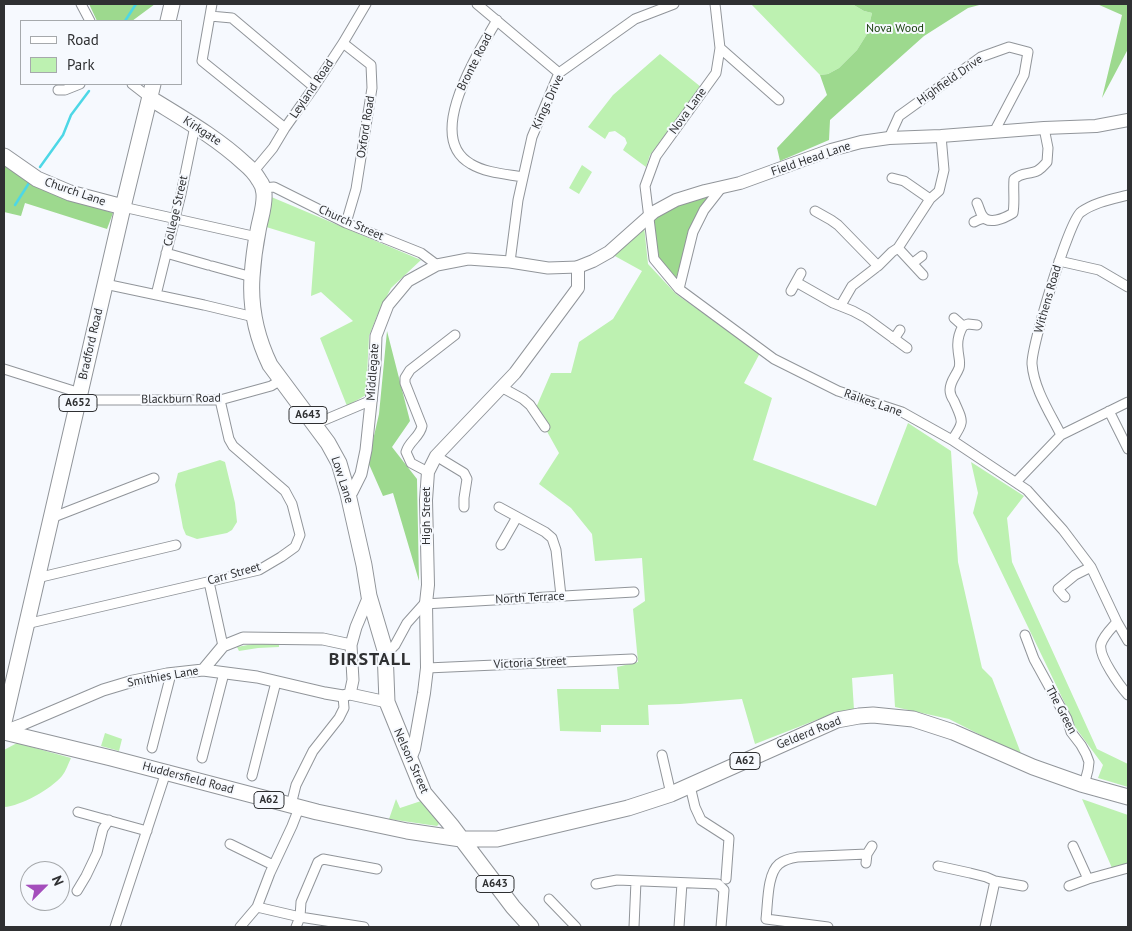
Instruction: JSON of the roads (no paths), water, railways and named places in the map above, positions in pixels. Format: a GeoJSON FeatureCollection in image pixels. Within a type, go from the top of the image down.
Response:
{"type":"FeatureCollection","features":[{"type":"Feature","properties":{"kind":"main road"},"geometry":{"type":"LineString","coordinates":[[168,20],[172,4]]}},
{"type":"Feature","properties":{"kind":"main road","name":"Kirkgate"},"geometry":{"type":"LineString","coordinates":[[152,91],[195,126],[230,149],[254,172],[263,188]]}},
{"type":"Feature","properties":{"kind":"main road","name":"Bradford Road"},"geometry":{"type":"LineString","coordinates":[[4,722],[123,207],[152,91]]}},
{"type":"Feature","properties":{"kind":"main road","name":"Field Head Lane"},"geometry":{"type":"LineString","coordinates":[[578,267],[593,262],[609,252],[654,212],[676,200],[740,183],[831,150],[860,142],[889,138],[1096,126],[1128,120]]}},
{"type":"Feature","properties":{"kind":"main road","name":"Church Lane"},"geometry":{"type":"LineString","coordinates":[[4,156],[37,179],[70,193],[123,207]]}},
{"type":"Feature","properties":{"kind":"main road","name":"Low Lane"},"geometry":{"type":"LineString","coordinates":[[263,188],[264,200],[252,276],[254,317],[270,365],[315,424],[339,463],[348,494],[369,596],[385,650],[387,702]]}},
{"type":"Feature","properties":{"kind":"main road","name":"High Street"},"geometry":{"type":"LineString","coordinates":[[408,756],[412,754],[414,749],[427,668],[426,500],[428,472],[436,456],[515,373],[578,288],[578,267]]}},
{"type":"Feature","properties":{"kind":"main road","name":"Nelson Street"},"geometry":{"type":"LineString","coordinates":[[387,702],[424,793],[461,839]]}},
{"type":"Feature","properties":{"kind":"main road","name":"Gelderd Road"},"geometry":{"type":"LineString","coordinates":[[461,839],[496,839],[628,808],[690,786],[837,720],[873,715],[913,719],[953,732],[1033,767],[1128,798]]}},
{"type":"Feature","properties":{"kind":"main road","name":"Huddersfield Road"},"geometry":{"type":"LineString","coordinates":[[4,731],[317,812],[407,831],[461,839]]}},
{"type":"Feature","properties":{"kind":"main road","name":"A643"},"geometry":{"type":"LineString","coordinates":[[461,839],[530,927]]}},
{"type":"Feature","properties":{"kind":"street"},"geometry":{"type":"LineString","coordinates":[[80,4],[89,20]]}},
{"type":"Feature","properties":{"kind":"street"},"geometry":{"type":"LineString","coordinates":[[212,4],[202,61],[285,128]]}},
{"type":"Feature","properties":{"kind":"street","name":"Leyland Road"},"geometry":{"type":"LineString","coordinates":[[254,172],[273,148],[314,87],[366,4]]}},
{"type":"Feature","properties":{"kind":"street"},"geometry":{"type":"LineString","coordinates":[[477,4],[559,72]]}},
{"type":"Feature","properties":{"kind":"street","name":"Kings Drive"},"geometry":{"type":"LineString","coordinates":[[510,262],[518,200],[532,136],[559,72],[635,19],[674,4]]}},
{"type":"Feature","properties":{"kind":"street","name":"Nova Lane"},"geometry":{"type":"LineString","coordinates":[[648,217],[645,186],[656,156],[716,73],[720,48],[715,4]]}},
{"type":"Feature","properties":{"kind":"street"},"geometry":{"type":"LineString","coordinates":[[210,16],[232,18],[314,87]]}},
{"type":"Feature","properties":{"kind":"street","name":"Bronte Road"},"geometry":{"type":"LineString","coordinates":[[497,20],[466,75],[455,104],[452,125],[453,138],[457,150],[470,164],[479,168],[523,177]]}},
{"type":"Feature","properties":{"kind":"street","name":"Oxford Road"},"geometry":{"type":"LineString","coordinates":[[343,43],[371,65],[372,88],[356,189],[346,223]]}},
{"type":"Feature","properties":{"kind":"street","name":"Highfield Drive"},"geometry":{"type":"LineString","coordinates":[[889,138],[899,116],[981,57],[1009,47],[1028,52],[1024,75],[994,132]]}},
{"type":"Feature","properties":{"kind":"street"},"geometry":{"type":"LineString","coordinates":[[720,48],[778,100]]}},
{"type":"Feature","properties":{"kind":"street"},"geometry":{"type":"LineString","coordinates":[[58,90],[65,90],[78,85]]}},
{"type":"Feature","properties":{"kind":"street","name":"Kirkgate"},"geometry":{"type":"LineString","coordinates":[[135,85],[152,91]]}},
{"type":"Feature","properties":{"kind":"street","name":"College Street"},"geometry":{"type":"LineString","coordinates":[[156,295],[195,126]]}},
{"type":"Feature","properties":{"kind":"street"},"geometry":{"type":"LineString","coordinates":[[974,222],[984,218],[992,220],[1004,219],[1013,213],[1014,179],[1020,174],[1041,169],[1047,162],[1048,148],[1044,128]]}},
{"type":"Feature","properties":{"kind":"street"},"geometry":{"type":"LineString","coordinates":[[841,305],[852,286],[898,248],[930,199],[939,191],[944,170],[941,136]]}},
{"type":"Feature","properties":{"kind":"street"},"geometry":{"type":"LineString","coordinates":[[892,178],[904,181],[930,199]]}},
{"type":"Feature","properties":{"kind":"street","name":"Church Street"},"geometry":{"type":"LineString","coordinates":[[263,188],[274,187],[346,223],[421,253],[437,265]]}},
{"type":"Feature","properties":{"kind":"street"},"geometry":{"type":"LineString","coordinates":[[679,289],[693,232],[704,210],[722,187]]}},
{"type":"Feature","properties":{"kind":"street","name":"Withens Road"},"geometry":{"type":"LineString","coordinates":[[1061,435],[1035,382],[1032,362],[1038,332],[1059,261],[1080,212],[1100,202],[1128,195]]}},
{"type":"Feature","properties":{"kind":"street"},"geometry":{"type":"LineString","coordinates":[[977,203],[984,218]]}},
{"type":"Feature","properties":{"kind":"street"},"geometry":{"type":"LineString","coordinates":[[123,207],[257,237]]}},
{"type":"Feature","properties":{"kind":"street"},"geometry":{"type":"LineString","coordinates":[[815,210],[838,225],[878,266]]}},
{"type":"Feature","properties":{"kind":"street","name":"Raikes Lane"},"geometry":{"type":"LineString","coordinates":[[648,217],[654,259],[679,289],[774,359],[836,390],[902,412],[952,440],[1027,490],[1063,530],[1091,567],[1128,641]]}},
{"type":"Feature","properties":{"kind":"street"},"geometry":{"type":"LineString","coordinates":[[898,248],[922,275]]}},
{"type":"Feature","properties":{"kind":"street"},"geometry":{"type":"LineString","coordinates":[[166,254],[252,276]]}},
{"type":"Feature","properties":{"kind":"street"},"geometry":{"type":"LineString","coordinates":[[912,263],[922,256]]}},
{"type":"Feature","properties":{"kind":"street","name":"Middlegate"},"geometry":{"type":"LineString","coordinates":[[348,494],[352,492],[361,474],[366,450],[372,400],[376,336],[388,305],[408,280],[437,265],[468,259],[510,262],[548,268],[578,267]]}},
{"type":"Feature","properties":{"kind":"street"},"geometry":{"type":"LineString","coordinates":[[1059,261],[1099,270],[1128,287]]}},
{"type":"Feature","properties":{"kind":"street"},"geometry":{"type":"LineString","coordinates":[[791,291],[801,272]]}},
{"type":"Feature","properties":{"kind":"street"},"geometry":{"type":"LineString","coordinates":[[796,282],[833,303],[866,318],[907,348]]}},
{"type":"Feature","properties":{"kind":"street"},"geometry":{"type":"LineString","coordinates":[[105,284],[254,317]]}},
{"type":"Feature","properties":{"kind":"street"},"geometry":{"type":"LineString","coordinates":[[954,318],[962,326]]}},
{"type":"Feature","properties":{"kind":"street"},"geometry":{"type":"LineString","coordinates":[[962,326],[968,324],[977,325]]}},
{"type":"Feature","properties":{"kind":"street"},"geometry":{"type":"LineString","coordinates":[[952,440],[960,427],[962,419],[950,391],[952,380],[959,368],[958,340],[962,326]]}},
{"type":"Feature","properties":{"kind":"street"},"geometry":{"type":"LineString","coordinates":[[894,339],[900,330]]}},
{"type":"Feature","properties":{"kind":"street"},"geometry":{"type":"LineString","coordinates":[[428,472],[411,463],[406,452],[409,444],[421,431],[422,426],[405,383],[405,378],[410,370],[456,335]]}},
{"type":"Feature","properties":{"kind":"street","name":"Blackburn Road"},"geometry":{"type":"LineString","coordinates":[[4,369],[79,397],[220,400],[270,386],[281,380]]}},
{"type":"Feature","properties":{"kind":"street"},"geometry":{"type":"LineString","coordinates":[[501,387],[530,405],[545,427]]}},
{"type":"Feature","properties":{"kind":"street","name":"Carr Street"},"geometry":{"type":"LineString","coordinates":[[26,624],[258,570],[295,547],[300,535],[292,504],[285,491],[233,446],[229,439],[220,400]]}},
{"type":"Feature","properties":{"kind":"street"},"geometry":{"type":"LineString","coordinates":[[315,424],[372,400]]}},
{"type":"Feature","properties":{"kind":"street"},"geometry":{"type":"LineString","coordinates":[[1016,482],[1061,435],[1128,402]]}},
{"type":"Feature","properties":{"kind":"street"},"geometry":{"type":"LineString","coordinates":[[1109,410],[1128,449]]}},
{"type":"Feature","properties":{"kind":"street"},"geometry":{"type":"LineString","coordinates":[[436,456],[464,473],[467,480],[464,508]]}},
{"type":"Feature","properties":{"kind":"street"},"geometry":{"type":"LineString","coordinates":[[51,518],[154,478]]}},
{"type":"Feature","properties":{"kind":"street"},"geometry":{"type":"LineString","coordinates":[[499,507],[545,532],[552,538],[556,550],[561,596]]}},
{"type":"Feature","properties":{"kind":"street"},"geometry":{"type":"LineString","coordinates":[[501,546],[517,517]]}},
{"type":"Feature","properties":{"kind":"street"},"geometry":{"type":"LineString","coordinates":[[37,578],[176,545]]}},
{"type":"Feature","properties":{"kind":"street"},"geometry":{"type":"LineString","coordinates":[[1065,596],[1058,589],[1075,575],[1091,567]]}},
{"type":"Feature","properties":{"kind":"street"},"geometry":{"type":"LineString","coordinates":[[209,582],[223,646]]}},
{"type":"Feature","properties":{"kind":"street","name":"North Terrace"},"geometry":{"type":"LineString","coordinates":[[426,603],[634,592]]}},
{"type":"Feature","properties":{"kind":"street"},"geometry":{"type":"LineString","coordinates":[[240,927],[256,907],[292,826],[296,785],[313,751],[340,718],[344,708],[353,680],[351,645],[358,621],[369,596]]}},
{"type":"Feature","properties":{"kind":"street"},"geometry":{"type":"LineString","coordinates":[[385,655],[395,645],[407,623],[422,605],[426,603]]}},
{"type":"Feature","properties":{"kind":"street"},"geometry":{"type":"LineString","coordinates":[[327,640],[345,632],[358,621]]}},
{"type":"Feature","properties":{"kind":"street"},"geometry":{"type":"LineString","coordinates":[[1117,622],[1105,635],[1101,651],[1111,671],[1128,695]]}},
{"type":"Feature","properties":{"kind":"street","name":"The Green"},"geometry":{"type":"LineString","coordinates":[[1025,635],[1034,659],[1067,719],[1071,732],[1086,754],[1088,770],[1084,785]]}},
{"type":"Feature","properties":{"kind":"street"},"geometry":{"type":"LineString","coordinates":[[203,670],[223,646],[243,638],[323,639],[351,645]]}},
{"type":"Feature","properties":{"kind":"street","name":"Victoria Street"},"geometry":{"type":"LineString","coordinates":[[427,668],[632,659]]}},
{"type":"Feature","properties":{"kind":"street","name":"Smithies Lane"},"geometry":{"type":"LineString","coordinates":[[4,731],[103,690],[133,681],[203,670],[257,677],[387,702]]}},
{"type":"Feature","properties":{"kind":"street"},"geometry":{"type":"LineString","coordinates":[[202,758],[224,673]]}},
{"type":"Feature","properties":{"kind":"street"},"geometry":{"type":"LineString","coordinates":[[152,748],[171,674]]}},
{"type":"Feature","properties":{"kind":"street"},"geometry":{"type":"LineString","coordinates":[[252,776],[276,682]]}},
{"type":"Feature","properties":{"kind":"street"},"geometry":{"type":"LineString","coordinates":[[662,755],[671,794]]}},
{"type":"Feature","properties":{"kind":"street"},"geometry":{"type":"LineString","coordinates":[[115,927],[166,772]]}},
{"type":"Feature","properties":{"kind":"street"},"geometry":{"type":"LineString","coordinates":[[690,786],[694,807],[701,820],[729,838],[726,878]]}},
{"type":"Feature","properties":{"kind":"street"},"geometry":{"type":"LineString","coordinates":[[78,812],[147,831]]}},
{"type":"Feature","properties":{"kind":"street"},"geometry":{"type":"LineString","coordinates":[[77,892],[97,853],[103,830],[109,820]]}},
{"type":"Feature","properties":{"kind":"street"},"geometry":{"type":"LineString","coordinates":[[230,844],[274,865]]}},
{"type":"Feature","properties":{"kind":"street"},"geometry":{"type":"LineString","coordinates":[[1074,846],[1088,879]]}},
{"type":"Feature","properties":{"kind":"street"},"geometry":{"type":"LineString","coordinates":[[828,927],[766,923],[772,873],[781,862],[798,856],[868,855]]}},
{"type":"Feature","properties":{"kind":"street"},"geometry":{"type":"LineString","coordinates":[[296,927],[300,917],[302,902],[318,862],[323,859],[377,869]]}},
{"type":"Feature","properties":{"kind":"street"},"geometry":{"type":"LineString","coordinates":[[938,866],[986,877],[995,882],[1023,886]]}},
{"type":"Feature","properties":{"kind":"street"},"geometry":{"type":"LineString","coordinates":[[1069,886],[1128,868]]}},
{"type":"Feature","properties":{"kind":"street"},"geometry":{"type":"LineString","coordinates":[[596,884],[617,880],[718,884],[724,890],[722,927]]}},
{"type":"Feature","properties":{"kind":"street"},"geometry":{"type":"LineString","coordinates":[[634,927],[636,881]]}},
{"type":"Feature","properties":{"kind":"street"},"geometry":{"type":"LineString","coordinates":[[679,927],[682,882]]}},
{"type":"Feature","properties":{"kind":"street"},"geometry":{"type":"LineString","coordinates":[[985,927],[995,882]]}},
{"type":"Feature","properties":{"kind":"street"},"geometry":{"type":"LineString","coordinates":[[549,899],[576,927]]}},
{"type":"Feature","properties":{"kind":"street"},"geometry":{"type":"LineString","coordinates":[[256,907],[300,917],[364,927]]}},
{"type":"Feature","properties":{"kind":"waterway"},"geometry":{"type":"LineString","coordinates":[[126,20],[136,4]]}},
{"type":"Feature","properties":{"kind":"waterway"},"geometry":{"type":"LineString","coordinates":[[40,167],[63,135],[71,115],[89,91]]}},
{"type":"Feature","properties":{"kind":"waterway"},"geometry":{"type":"LineString","coordinates":[[15,205],[29,183]]}},
{"type":"Feature","properties":{"kind":"district","name":"BIRSTALL"},"geometry":{"type":"Point","coordinates":[370,660]}},
{"type":"Feature","properties":{"kind":"park label","name":"Nova Wood"},"geometry":{"type":"Point","coordinates":[895,29]}}]}
